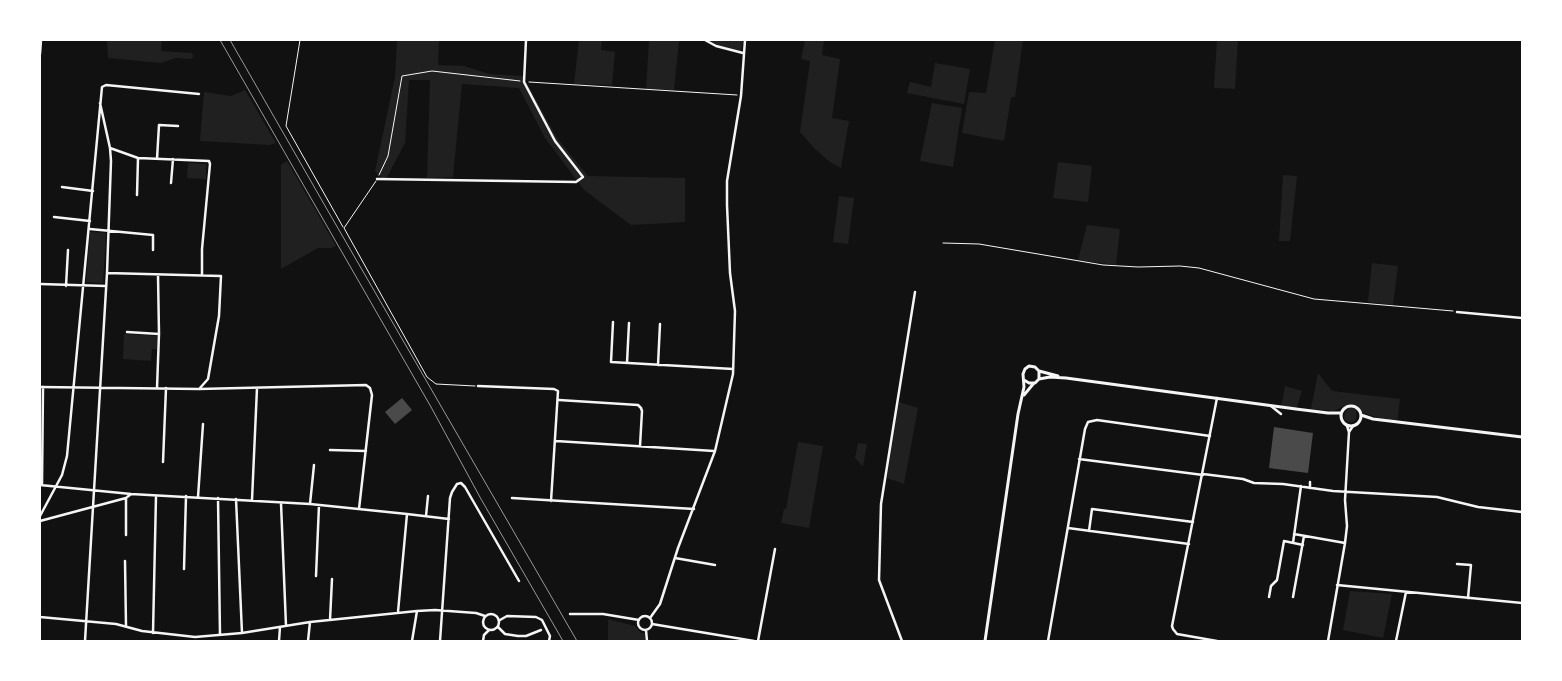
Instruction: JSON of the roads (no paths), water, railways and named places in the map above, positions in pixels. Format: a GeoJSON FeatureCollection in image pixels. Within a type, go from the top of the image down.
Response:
{"type":"FeatureCollection","features":[{"type":"Feature","properties":{"kind":"street"},"geometry":{"type":"LineString","coordinates":[[40,54],[41,40]]}},
{"type":"Feature","properties":{"kind":"street"},"geometry":{"type":"LineString","coordinates":[[377,179],[576,182],[583,177],[555,141],[524,82],[526,40]]}},
{"type":"Feature","properties":{"kind":"street"},"geometry":{"type":"LineString","coordinates":[[705,40],[716,46],[743,53]]}},
{"type":"Feature","properties":{"kind":"street"},"geometry":{"type":"LineString","coordinates":[[650,618],[660,604],[715,451],[733,369],[735,311],[730,273],[727,181],[741,96],[745,40]]}},
{"type":"Feature","properties":{"kind":"street"},"geometry":{"type":"LineString","coordinates":[[40,516],[62,475],[67,456],[102,87],[106,85],[200,94]]}},
{"type":"Feature","properties":{"kind":"street"},"geometry":{"type":"LineString","coordinates":[[84,641],[107,273],[110,148],[100,103]]}},
{"type":"Feature","properties":{"kind":"street"},"geometry":{"type":"LineString","coordinates":[[157,159],[159,125],[178,126]]}},
{"type":"Feature","properties":{"kind":"street"},"geometry":{"type":"LineString","coordinates":[[110,148],[138,158],[209,161],[202,249],[202,275]]}},
{"type":"Feature","properties":{"kind":"street"},"geometry":{"type":"LineString","coordinates":[[137,194],[138,158]]}},
{"type":"Feature","properties":{"kind":"street"},"geometry":{"type":"LineString","coordinates":[[172,183],[173,159]]}},
{"type":"Feature","properties":{"kind":"street"},"geometry":{"type":"LineString","coordinates":[[62,187],[93,191]]}},
{"type":"Feature","properties":{"kind":"street"},"geometry":{"type":"LineString","coordinates":[[54,217],[90,221]]}},
{"type":"Feature","properties":{"kind":"street"},"geometry":{"type":"LineString","coordinates":[[90,229],[153,235],[153,250]]}},
{"type":"Feature","properties":{"kind":"street"},"geometry":{"type":"LineString","coordinates":[[66,286],[68,250]]}},
{"type":"Feature","properties":{"kind":"street"},"geometry":{"type":"LineString","coordinates":[[107,273],[221,276],[219,316],[208,380],[199,389]]}},
{"type":"Feature","properties":{"kind":"street"},"geometry":{"type":"LineString","coordinates":[[157,388],[159,334],[158,274]]}},
{"type":"Feature","properties":{"kind":"street"},"geometry":{"type":"LineString","coordinates":[[40,284],[106,286]]}},
{"type":"Feature","properties":{"kind":"street"},"geometry":{"type":"LineString","coordinates":[[902,641],[879,580],[881,504],[915,292]]}},
{"type":"Feature","properties":{"kind":"street"},"geometry":{"type":"LineString","coordinates":[[1456,312],[1522,318]]}},
{"type":"Feature","properties":{"kind":"street"},"geometry":{"type":"LineString","coordinates":[[613,322],[611,362],[733,369]]}},
{"type":"Feature","properties":{"kind":"street"},"geometry":{"type":"LineString","coordinates":[[627,363],[629,323]]}},
{"type":"Feature","properties":{"kind":"street"},"geometry":{"type":"LineString","coordinates":[[658,364],[660,324]]}},
{"type":"Feature","properties":{"kind":"street"},"geometry":{"type":"LineString","coordinates":[[127,332],[159,334]]}},
{"type":"Feature","properties":{"kind":"street"},"geometry":{"type":"LineString","coordinates":[[985,641],[1022,398],[1023,374],[1027,367],[1035,367],[1039,371],[1066,378],[1269,406],[1341,413]]}},
{"type":"Feature","properties":{"kind":"street"},"geometry":{"type":"LineString","coordinates":[[1039,371],[1039,379]]}},
{"type":"Feature","properties":{"kind":"street"},"geometry":{"type":"LineString","coordinates":[[1022,398],[1039,379],[1066,378]]}},
{"type":"Feature","properties":{"kind":"street"},"geometry":{"type":"LineString","coordinates":[[1024,380],[1029,383],[1035,383]]}},
{"type":"Feature","properties":{"kind":"street"},"geometry":{"type":"LineString","coordinates":[[359,509],[372,395],[370,388],[362,385],[199,389],[42,387],[41,485],[156,496],[186,496],[310,504],[449,520]]}},
{"type":"Feature","properties":{"kind":"street"},"geometry":{"type":"LineString","coordinates":[[478,386],[554,389],[558,391],[559,400],[551,501]]}},
{"type":"Feature","properties":{"kind":"street"},"geometry":{"type":"LineString","coordinates":[[163,462],[166,388]]}},
{"type":"Feature","properties":{"kind":"street"},"geometry":{"type":"LineString","coordinates":[[252,500],[257,388]]}},
{"type":"Feature","properties":{"kind":"street"},"geometry":{"type":"LineString","coordinates":[[1217,398],[1172,626],[1172,629],[1177,634],[1217,641]]}},
{"type":"Feature","properties":{"kind":"street"},"geometry":{"type":"LineString","coordinates":[[559,400],[638,405],[642,411],[640,446]]}},
{"type":"Feature","properties":{"kind":"street"},"geometry":{"type":"LineString","coordinates":[[1269,406],[1281,414]]}},
{"type":"Feature","properties":{"kind":"street"},"geometry":{"type":"LineString","coordinates":[[1340,418],[1341,413],[1346,407],[1353,406],[1358,408],[1361,415],[1360,420]]}},
{"type":"Feature","properties":{"kind":"street"},"geometry":{"type":"LineString","coordinates":[[1328,413],[1340,418],[1347,426],[1349,432]]}},
{"type":"Feature","properties":{"kind":"street"},"geometry":{"type":"LineString","coordinates":[[1361,415],[1373,419]]}},
{"type":"Feature","properties":{"kind":"street"},"geometry":{"type":"LineString","coordinates":[[1328,641],[1347,526],[1345,491],[1346,452],[1349,432],[1353,426],[1360,420],[1373,419],[1522,437]]}},
{"type":"Feature","properties":{"kind":"street"},"geometry":{"type":"LineString","coordinates":[[1048,641],[1086,424],[1090,420],[1097,420],[1210,436]]}},
{"type":"Feature","properties":{"kind":"street"},"geometry":{"type":"LineString","coordinates":[[198,497],[202,424]]}},
{"type":"Feature","properties":{"kind":"street"},"geometry":{"type":"LineString","coordinates":[[1347,426],[1353,426]]}},
{"type":"Feature","properties":{"kind":"street"},"geometry":{"type":"LineString","coordinates":[[556,441],[715,451]]}},
{"type":"Feature","properties":{"kind":"street"},"geometry":{"type":"LineString","coordinates":[[330,450],[366,451]]}},
{"type":"Feature","properties":{"kind":"street"},"geometry":{"type":"LineString","coordinates":[[1079,459],[1243,479],[1254,483],[1437,497],[1478,507],[1522,512]]}},
{"type":"Feature","properties":{"kind":"street"},"geometry":{"type":"LineString","coordinates":[[310,504],[314,465]]}},
{"type":"Feature","properties":{"kind":"street"},"geometry":{"type":"LineString","coordinates":[[1310,482],[1310,488]]}},
{"type":"Feature","properties":{"kind":"street"},"geometry":{"type":"LineString","coordinates":[[440,641],[443,582],[452,492],[460,483],[465,487],[519,580]]}},
{"type":"Feature","properties":{"kind":"street"},"geometry":{"type":"LineString","coordinates":[[1293,543],[1301,486]]}},
{"type":"Feature","properties":{"kind":"street"},"geometry":{"type":"LineString","coordinates":[[40,521],[126,498],[131,494]]}},
{"type":"Feature","properties":{"kind":"street"},"geometry":{"type":"LineString","coordinates":[[153,633],[156,496]]}},
{"type":"Feature","properties":{"kind":"street"},"geometry":{"type":"LineString","coordinates":[[184,569],[186,496]]}},
{"type":"Feature","properties":{"kind":"street"},"geometry":{"type":"LineString","coordinates":[[426,516],[428,496]]}},
{"type":"Feature","properties":{"kind":"street"},"geometry":{"type":"LineString","coordinates":[[126,498],[126,535]]}},
{"type":"Feature","properties":{"kind":"street"},"geometry":{"type":"LineString","coordinates":[[218,498],[220,635]]}},
{"type":"Feature","properties":{"kind":"street"},"geometry":{"type":"LineString","coordinates":[[512,498],[694,509]]}},
{"type":"Feature","properties":{"kind":"street"},"geometry":{"type":"LineString","coordinates":[[236,500],[242,633]]}},
{"type":"Feature","properties":{"kind":"street"},"geometry":{"type":"LineString","coordinates":[[281,503],[286,626]]}},
{"type":"Feature","properties":{"kind":"street"},"geometry":{"type":"LineString","coordinates":[[316,576],[319,506]]}},
{"type":"Feature","properties":{"kind":"street"},"geometry":{"type":"LineString","coordinates":[[1089,531],[1092,509],[1193,522]]}},
{"type":"Feature","properties":{"kind":"street"},"geometry":{"type":"LineString","coordinates":[[398,612],[407,514]]}},
{"type":"Feature","properties":{"kind":"street"},"geometry":{"type":"LineString","coordinates":[[1068,528],[1189,544]]}},
{"type":"Feature","properties":{"kind":"street"},"geometry":{"type":"LineString","coordinates":[[1294,534],[1345,543]]}},
{"type":"Feature","properties":{"kind":"street"},"geometry":{"type":"LineString","coordinates":[[1293,597],[1304,536]]}},
{"type":"Feature","properties":{"kind":"street"},"geometry":{"type":"LineString","coordinates":[[1269,597],[1271,586],[1276,580],[1284,541],[1303,545]]}},
{"type":"Feature","properties":{"kind":"street"},"geometry":{"type":"LineString","coordinates":[[758,641],[775,549]]}},
{"type":"Feature","properties":{"kind":"street"},"geometry":{"type":"LineString","coordinates":[[675,558],[715,565]]}},
{"type":"Feature","properties":{"kind":"street"},"geometry":{"type":"LineString","coordinates":[[124,561],[126,626]]}},
{"type":"Feature","properties":{"kind":"street"},"geometry":{"type":"LineString","coordinates":[[1457,564],[1471,566],[1468,598]]}},
{"type":"Feature","properties":{"kind":"street"},"geometry":{"type":"LineString","coordinates":[[330,620],[332,579]]}},
{"type":"Feature","properties":{"kind":"street"},"geometry":{"type":"LineString","coordinates":[[1337,586],[1522,603]]}},
{"type":"Feature","properties":{"kind":"street"},"geometry":{"type":"LineString","coordinates":[[1396,641],[1406,592]]}},
{"type":"Feature","properties":{"kind":"street"},"geometry":{"type":"LineString","coordinates":[[40,617],[126,626],[142,632],[195,637],[242,633],[310,622],[398,612],[443,610],[476,613],[485,616],[492,613],[497,615],[500,620]]}},
{"type":"Feature","properties":{"kind":"street"},"geometry":{"type":"LineString","coordinates":[[412,641],[417,611]]}},
{"type":"Feature","properties":{"kind":"street"},"geometry":{"type":"LineString","coordinates":[[570,614],[603,614],[629,618],[639,622]]}},
{"type":"Feature","properties":{"kind":"street"},"geometry":{"type":"LineString","coordinates":[[485,616],[483,624],[489,630]]}},
{"type":"Feature","properties":{"kind":"street"},"geometry":{"type":"LineString","coordinates":[[483,641],[484,635],[489,630],[494,630],[498,627],[500,620],[507,616],[536,617],[542,620],[550,636],[549,641]]}},
{"type":"Feature","properties":{"kind":"street"},"geometry":{"type":"LineString","coordinates":[[639,622],[644,616],[650,618]]}},
{"type":"Feature","properties":{"kind":"street"},"geometry":{"type":"LineString","coordinates":[[650,618],[652,624]]}},
{"type":"Feature","properties":{"kind":"street"},"geometry":{"type":"LineString","coordinates":[[308,641],[310,622]]}},
{"type":"Feature","properties":{"kind":"street"},"geometry":{"type":"LineString","coordinates":[[639,622],[641,629],[646,630]]}},
{"type":"Feature","properties":{"kind":"street"},"geometry":{"type":"LineString","coordinates":[[646,630],[652,624]]}},
{"type":"Feature","properties":{"kind":"street"},"geometry":{"type":"LineString","coordinates":[[652,624],[754,641]]}},
{"type":"Feature","properties":{"kind":"street"},"geometry":{"type":"LineString","coordinates":[[279,641],[280,627]]}},
{"type":"Feature","properties":{"kind":"street"},"geometry":{"type":"LineString","coordinates":[[498,627],[506,634],[518,636],[526,636],[541,630]]}},
{"type":"Feature","properties":{"kind":"street"},"geometry":{"type":"LineString","coordinates":[[646,630],[647,641]]}},
{"type":"Feature","properties":{"kind":"street"},"geometry":{"type":"LineString","coordinates":[[718,636],[718,641]]}},
{"type":"Feature","properties":{"kind":"railway"},"geometry":{"type":"LineString","coordinates":[[220,40],[563,641]]}},
{"type":"Feature","properties":{"kind":"railway"},"geometry":{"type":"LineString","coordinates":[[230,40],[577,641]]}}]}
